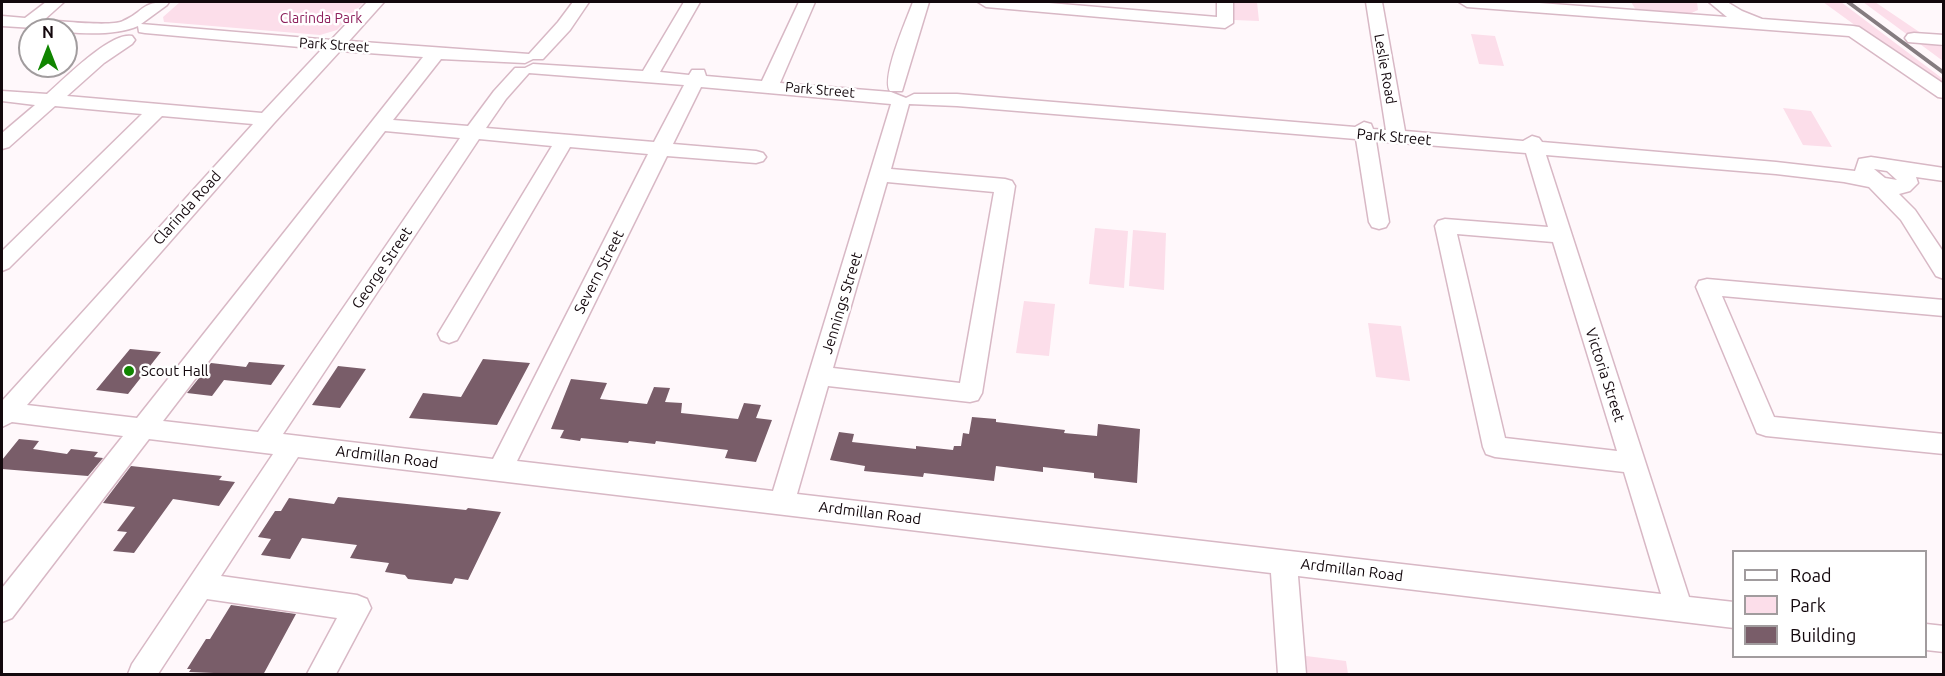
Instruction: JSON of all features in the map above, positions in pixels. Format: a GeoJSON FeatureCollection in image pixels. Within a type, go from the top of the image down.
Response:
{"type":"FeatureCollection","features":[{"type":"Feature","properties":{"kind":"street"},"geometry":{"type":"LineString","coordinates":[[36,18],[56,2]]}},
{"type":"Feature","properties":{"kind":"street","name":"Clarinda Road"},"geometry":{"type":"LineString","coordinates":[[4,414],[267,119],[376,2]]}},
{"type":"Feature","properties":{"kind":"street","name":"George Street"},"geometry":{"type":"LineString","coordinates":[[264,442],[500,94],[564,26],[581,2]]}},
{"type":"Feature","properties":{"kind":"street"},"geometry":{"type":"LineString","coordinates":[[651,73],[693,2]]}},
{"type":"Feature","properties":{"kind":"street"},"geometry":{"type":"LineString","coordinates":[[771,83],[807,2]]}},
{"type":"Feature","properties":{"kind":"street","name":"Jennings Street"},"geometry":{"type":"LineString","coordinates":[[782,503],[880,175],[902,94],[897,74],[921,2]]}},
{"type":"Feature","properties":{"kind":"street"},"geometry":{"type":"LineString","coordinates":[[986,2],[1225,23],[1225,2]]}},
{"type":"Feature","properties":{"kind":"street","name":"Leslie Road"},"geometry":{"type":"LineString","coordinates":[[1374,2],[1396,134]]}},
{"type":"Feature","properties":{"kind":"street"},"geometry":{"type":"LineString","coordinates":[[1467,2],[1853,31],[1944,93]]}},
{"type":"Feature","properties":{"kind":"street"},"geometry":{"type":"LineString","coordinates":[[1701,19],[1719,12],[1718,3]]}},
{"type":"Feature","properties":{"kind":"street"},"geometry":{"type":"LineString","coordinates":[[1718,3],[1743,18],[1759,24]]}},
{"type":"Feature","properties":{"kind":"street"},"geometry":{"type":"LineString","coordinates":[[2,143],[158,4]]}},
{"type":"Feature","properties":{"kind":"street","name":"Park Street"},"geometry":{"type":"LineString","coordinates":[[3,22],[18,23]]}},
{"type":"Feature","properties":{"kind":"street","name":"Park Street"},"geometry":{"type":"LineString","coordinates":[[78,28],[128,32],[163,38],[332,48],[433,56],[489,64],[528,64],[651,73],[957,100],[1365,131],[1872,177],[1870,163],[1876,162],[1901,180]]}},
{"type":"Feature","properties":{"kind":"street"},"geometry":{"type":"LineString","coordinates":[[1914,38],[1944,40]]}},
{"type":"Feature","properties":{"kind":"street"},"geometry":{"type":"LineString","coordinates":[[2,609],[433,56]]}},
{"type":"Feature","properties":{"kind":"street","name":"Severn Street"},"geometry":{"type":"LineString","coordinates":[[500,470],[696,77]]}},
{"type":"Feature","properties":{"kind":"street"},"geometry":{"type":"LineString","coordinates":[[2,96],[267,119]]}},
{"type":"Feature","properties":{"kind":"street"},"geometry":{"type":"LineString","coordinates":[[2,263],[158,109]]}},
{"type":"Feature","properties":{"kind":"street"},"geometry":{"type":"LineString","coordinates":[[380,125],[756,157]]}},
{"type":"Feature","properties":{"kind":"street"},"geometry":{"type":"LineString","coordinates":[[1365,131],[1380,222]]}},
{"type":"Feature","properties":{"kind":"street"},"geometry":{"type":"LineString","coordinates":[[449,334],[564,141]]}},
{"type":"Feature","properties":{"kind":"street","name":"Victoria Street"},"geometry":{"type":"LineString","coordinates":[[1533,145],[1679,608]]}},
{"type":"Feature","properties":{"kind":"street"},"geometry":{"type":"LineString","coordinates":[[820,376],[970,393],[1005,186],[880,175]]}},
{"type":"Feature","properties":{"kind":"street"},"geometry":{"type":"LineString","coordinates":[[1901,180],[1944,175]]}},
{"type":"Feature","properties":{"kind":"street"},"geometry":{"type":"LineString","coordinates":[[1872,177],[1908,215],[1944,271]]}},
{"type":"Feature","properties":{"kind":"street"},"geometry":{"type":"LineString","coordinates":[[1901,180],[1908,215]]}},
{"type":"Feature","properties":{"kind":"street"},"geometry":{"type":"LineString","coordinates":[[1901,180],[1944,183]]}},
{"type":"Feature","properties":{"kind":"street"},"geometry":{"type":"LineString","coordinates":[[1560,235],[1445,226],[1495,447],[1632,463]]}},
{"type":"Feature","properties":{"kind":"street"},"geometry":{"type":"LineString","coordinates":[[1944,308],[1707,287],[1766,426],[1944,444]]}},
{"type":"Feature","properties":{"kind":"street","name":"Ardmillan Road"},"geometry":{"type":"LineString","coordinates":[[4,414],[264,442],[1732,615]]}},
{"type":"Feature","properties":{"kind":"street"},"geometry":{"type":"LineString","coordinates":[[142,675],[292,446]]}},
{"type":"Feature","properties":{"kind":"street"},"geometry":{"type":"LineString","coordinates":[[1284,562],[1292,675]]}},
{"type":"Feature","properties":{"kind":"street"},"geometry":{"type":"LineString","coordinates":[[201,586],[357,608],[321,675]]}},
{"type":"Feature","properties":{"kind":"street"},"geometry":{"type":"LineString","coordinates":[[1927,637],[1944,639]]}},
{"type":"Feature","properties":{"kind":"green space","name":"Clarinda Park"},"geometry":{"type":"Polygon","coordinates":[[[180,2],[364,2],[337,30],[320,35],[164,22],[163,17],[180,2]]]}},
{"type":"Feature","properties":{"kind":"green space"},"geometry":{"type":"Polygon","coordinates":[[[1233,2],[1257,2],[1259,21],[1234,20],[1233,2]]]}},
{"type":"Feature","properties":{"kind":"green space"},"geometry":{"type":"Polygon","coordinates":[[[1631,2],[1697,2],[1698,10],[1687,15],[1636,10],[1631,2]]]}},
{"type":"Feature","properties":{"kind":"green space"},"geometry":{"type":"Polygon","coordinates":[[[1823,2],[1841,2],[1943,79],[1943,89],[1823,2]]]}},
{"type":"Feature","properties":{"kind":"green space"},"geometry":{"type":"Polygon","coordinates":[[[1863,2],[1875,2],[1943,48],[1943,61],[1863,2]]]}},
{"type":"Feature","properties":{"kind":"green space"},"geometry":{"type":"Polygon","coordinates":[[[1471,34],[1495,36],[1504,66],[1479,64],[1471,34]]]}},
{"type":"Feature","properties":{"kind":"green space"},"geometry":{"type":"Polygon","coordinates":[[[1783,108],[1811,111],[1832,147],[1803,145],[1783,108]]]}},
{"type":"Feature","properties":{"kind":"green space"},"geometry":{"type":"Polygon","coordinates":[[[1095,228],[1128,231],[1124,288],[1089,284],[1095,228]]]}},
{"type":"Feature","properties":{"kind":"green space"},"geometry":{"type":"Polygon","coordinates":[[[1133,230],[1166,233],[1164,290],[1129,286],[1133,230]]]}},
{"type":"Feature","properties":{"kind":"green space"},"geometry":{"type":"Polygon","coordinates":[[[1024,301],[1055,304],[1049,356],[1016,353],[1024,301]]]}},
{"type":"Feature","properties":{"kind":"green space"},"geometry":{"type":"Polygon","coordinates":[[[1368,323],[1401,326],[1410,381],[1376,377],[1368,323]]]}},
{"type":"Feature","properties":{"kind":"green space"},"geometry":{"type":"Polygon","coordinates":[[[1306,656],[1346,661],[1348,674],[1307,674],[1306,656]]]}},
{"type":"Feature","properties":{"kind":"building","name":"Scout Hall"},"geometry":{"type":"Polygon","coordinates":[[[130,349],[161,352],[128,394],[96,390],[130,349]]]}},
{"type":"Feature","properties":{"kind":"building"},"geometry":{"type":"Polygon","coordinates":[[[483,359],[530,363],[497,425],[409,418],[423,393],[461,397],[483,359]]]}},
{"type":"Feature","properties":{"kind":"building"},"geometry":{"type":"Polygon","coordinates":[[[249,362],[285,365],[271,385],[224,380],[212,396],[187,393],[211,363],[246,367],[249,362]]]}},
{"type":"Feature","properties":{"kind":"building"},"geometry":{"type":"Polygon","coordinates":[[[338,366],[366,369],[340,408],[312,405],[338,366]]]}},
{"type":"Feature","properties":{"kind":"building"},"geometry":{"type":"Polygon","coordinates":[[[571,379],[607,383],[600,399],[647,404],[654,387],[670,388],[665,402],[682,403],[681,413],[738,419],[744,403],[761,405],[756,418],[772,420],[756,462],[725,458],[728,450],[656,441],[655,444],[560,438],[564,430],[551,429],[571,379]]]}},
{"type":"Feature","properties":{"kind":"building"},"geometry":{"type":"Polygon","coordinates":[[[972,417],[1065,430],[1064,433],[1097,436],[1098,424],[1140,429],[1137,483],[1094,478],[1094,473],[1043,467],[1043,472],[996,466],[994,481],[924,473],[923,477],[864,471],[865,466],[830,460],[839,432],[854,434],[852,442],[916,449],[916,446],[953,450],[954,446],[961,446],[963,433],[969,434],[972,417]]]}},
{"type":"Feature","properties":{"kind":"building"},"geometry":{"type":"Polygon","coordinates":[[[19,439],[39,441],[33,449],[67,454],[71,449],[98,452],[94,457],[103,458],[88,476],[2,469],[2,460],[19,439]]]}},
{"type":"Feature","properties":{"kind":"building"},"geometry":{"type":"Polygon","coordinates":[[[131,466],[222,476],[219,480],[235,482],[219,506],[173,499],[134,553],[113,551],[127,532],[117,531],[135,507],[103,503],[131,466]]]}},
{"type":"Feature","properties":{"kind":"building"},"geometry":{"type":"Polygon","coordinates":[[[338,497],[501,512],[468,580],[455,578],[452,584],[408,579],[405,575],[385,572],[389,563],[350,558],[357,545],[302,538],[290,559],[261,555],[271,539],[258,537],[275,511],[281,511],[289,498],[334,504],[338,497]]]}},
{"type":"Feature","properties":{"kind":"building"},"geometry":{"type":"Polygon","coordinates":[[[231,605],[296,614],[263,675],[189,672],[191,669],[187,669],[206,639],[210,639],[231,605]]]}},
{"type":"Feature","properties":{"kind":"railway"},"geometry":{"type":"LineString","coordinates":[[1848,2],[1944,73]]}},
{"type":"Feature","properties":{"kind":"place","name":"Scout Hall"},"geometry":{"type":"Point","coordinates":[129,371]}}]}
